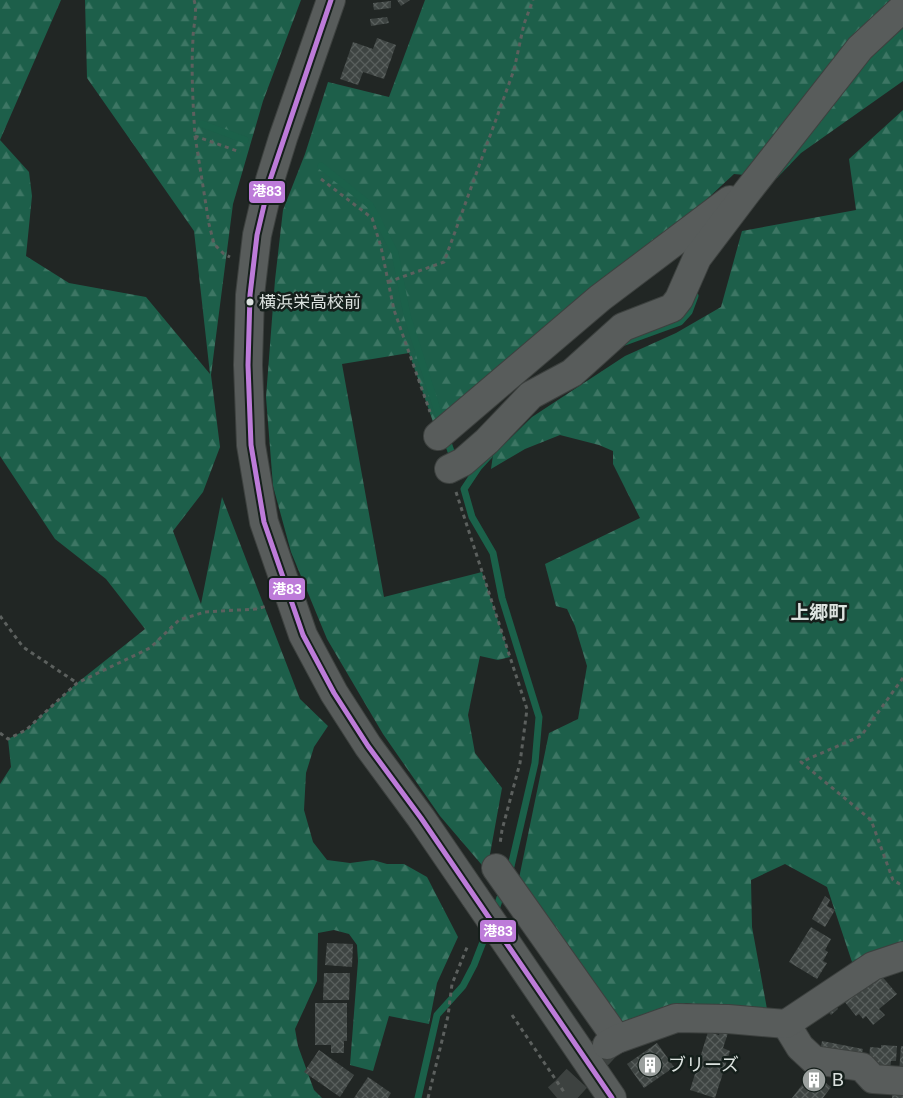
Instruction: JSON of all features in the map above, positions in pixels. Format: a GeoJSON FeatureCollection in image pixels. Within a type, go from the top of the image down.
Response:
{"type":"FeatureCollection","features":[{"type":"Feature","properties":{"kind":"street"},"geometry":{"type":"LineString","coordinates":[[331,0],[270,180],[257,235],[250,295],[248,365],[252,445],[264,522],[303,635],[334,693],[368,746],[421,818],[612,1098]]}},
{"type":"Feature","properties":{"kind":"street"},"geometry":{"type":"LineString","coordinates":[[454,467],[488,441],[531,395],[572,373],[623,327],[672,308],[679,299],[697,258],[747,192],[860,48],[903,8]]}},
{"type":"Feature","properties":{"kind":"street"},"geometry":{"type":"LineString","coordinates":[[444,430],[600,298],[730,199],[747,192]]}},
{"type":"Feature","properties":{"kind":"street"},"geometry":{"type":"LineString","coordinates":[[502,876],[612,1042],[676,1018],[728,1019],[786,1024],[873,966],[903,956]]}},
{"type":"Feature","properties":{"kind":"street"},"geometry":{"type":"LineString","coordinates":[[786,1024],[800,1047],[814,1060],[862,1067],[873,1079],[903,1081]]}},
{"type":"Feature","properties":{"kind":"path"},"geometry":{"type":"LineString","coordinates":[[194,0],[196,6],[193,36],[192,92],[195,136],[209,224],[214,244],[224,254],[254,266]]}},
{"type":"Feature","properties":{"kind":"path"},"geometry":{"type":"LineString","coordinates":[[389,282],[444,262],[514,70],[524,24],[533,0]]}},
{"type":"Feature","properties":{"kind":"path"},"geometry":{"type":"LineString","coordinates":[[195,136],[240,152]]}},
{"type":"Feature","properties":{"kind":"path"},"geometry":{"type":"LineString","coordinates":[[322,178],[372,218],[381,247],[394,310],[444,430]]}},
{"type":"Feature","properties":{"kind":"path"},"geometry":{"type":"LineString","coordinates":[[454,467],[526,709],[520,763],[502,830],[502,876]]}},
{"type":"Feature","properties":{"kind":"path"},"geometry":{"type":"LineString","coordinates":[[0,733],[8,738],[26,730],[77,683],[150,648],[179,620],[205,612],[256,609],[291,600]]}},
{"type":"Feature","properties":{"kind":"path"},"geometry":{"type":"LineString","coordinates":[[0,616],[23,647],[77,683]]}},
{"type":"Feature","properties":{"kind":"path"},"geometry":{"type":"LineString","coordinates":[[903,678],[861,736],[801,762],[870,820],[893,880],[903,886]]}},
{"type":"Feature","properties":{"kind":"path"},"geometry":{"type":"LineString","coordinates":[[428,1098],[448,1016],[452,984],[468,944]]}},
{"type":"Feature","properties":{"kind":"path"},"geometry":{"type":"LineString","coordinates":[[512,1015],[564,1092]]}},
{"type":"Feature","properties":{"kind":"green space"},"geometry":{"type":"Polygon","coordinates":[[[0,0],[61,0],[0,140],[0,0]]]}},
{"type":"Feature","properties":{"kind":"green space"},"geometry":{"type":"Polygon","coordinates":[[[85,0],[301,0],[263,101],[233,204],[211,375],[220,447],[203,492],[173,531],[201,604],[222,497],[300,699],[328,726],[314,747],[306,773],[304,810],[313,842],[327,860],[350,863],[373,860],[387,864],[404,864],[427,877],[458,937],[437,983],[429,1024],[389,1016],[373,1071],[350,1065],[358,961],[357,945],[349,934],[334,930],[318,933],[317,981],[295,1029],[298,1046],[314,1090],[322,1098],[0,1098],[0,784],[11,767],[8,739],[26,730],[77,683],[145,629],[106,579],[55,539],[0,456],[0,140],[29,172],[32,196],[26,256],[69,283],[146,297],[210,374],[194,231],[87,78],[85,0]]]}},
{"type":"Feature","properties":{"kind":"green space"},"geometry":{"type":"Polygon","coordinates":[[[425,0],[903,0],[903,81],[801,153],[777,178],[734,174],[600,298],[438,436],[409,353],[342,364],[384,597],[482,572],[510,657],[498,660],[480,656],[468,715],[475,753],[502,788],[487,871],[440,816],[383,734],[327,639],[291,552],[273,486],[266,397],[275,280],[283,210],[305,154],[328,82],[389,97],[425,0]]]}},
{"type":"Feature","properties":{"kind":"green space"},"geometry":{"type":"Polygon","coordinates":[[[903,110],[903,946],[852,962],[827,887],[785,864],[751,880],[752,927],[767,1009],[754,1013],[686,1003],[626,1025],[606,1017],[517,888],[549,733],[578,719],[587,666],[575,626],[567,609],[556,606],[545,564],[640,518],[613,464],[613,451],[599,445],[560,435],[525,449],[491,469],[493,455],[532,417],[625,356],[676,333],[721,307],[742,231],[856,210],[849,159],[903,110]]]}},
{"type":"Feature","properties":{"kind":"building"},"geometry":{"type":"Polygon","coordinates":[[[397,0],[410,0],[401,6],[397,0]]]}},
{"type":"Feature","properties":{"kind":"building"},"geometry":{"type":"Polygon","coordinates":[[[391,1],[391,8],[374,10],[373,3],[391,1]]]}},
{"type":"Feature","properties":{"kind":"building"},"geometry":{"type":"Polygon","coordinates":[[[387,17],[389,23],[371,26],[370,19],[387,17]]]}},
{"type":"Feature","properties":{"kind":"building"},"geometry":{"type":"Polygon","coordinates":[[[377,38],[396,45],[384,79],[363,72],[358,85],[340,79],[353,42],[373,49],[377,38]]]}},
{"type":"Feature","properties":{"kind":"building"},"geometry":{"type":"Polygon","coordinates":[[[825,896],[830,900],[827,906],[835,910],[825,927],[812,919],[825,896]]]}},
{"type":"Feature","properties":{"kind":"building"},"geometry":{"type":"Polygon","coordinates":[[[811,927],[831,939],[825,950],[828,952],[823,961],[827,963],[817,979],[789,962],[811,927]]]}},
{"type":"Feature","properties":{"kind":"building"},"geometry":{"type":"Polygon","coordinates":[[[327,943],[353,944],[352,967],[325,965],[327,943]]]}},
{"type":"Feature","properties":{"kind":"building"},"geometry":{"type":"Polygon","coordinates":[[[324,973],[350,973],[349,1000],[323,1000],[324,973]]]}},
{"type":"Feature","properties":{"kind":"building"},"geometry":{"type":"Polygon","coordinates":[[[880,974],[897,994],[879,1009],[885,1015],[873,1025],[866,1016],[863,1019],[859,1014],[856,1016],[844,1001],[880,974]]]}},
{"type":"Feature","properties":{"kind":"building"},"geometry":{"type":"Polygon","coordinates":[[[315,1003],[347,1003],[347,1041],[344,1041],[344,1053],[331,1053],[331,1045],[315,1045],[315,1003]]]}},
{"type":"Feature","properties":{"kind":"building"},"geometry":{"type":"Polygon","coordinates":[[[833,1003],[838,1009],[831,1015],[826,1009],[833,1003]]]}},
{"type":"Feature","properties":{"kind":"building"},"geometry":{"type":"Polygon","coordinates":[[[720,1031],[728,1033],[723,1048],[730,1051],[715,1098],[690,1090],[708,1032],[719,1035],[720,1031]]]}},
{"type":"Feature","properties":{"kind":"building"},"geometry":{"type":"Polygon","coordinates":[[[822,1041],[863,1049],[861,1059],[820,1051],[822,1041]]]}},
{"type":"Feature","properties":{"kind":"building","name":"ブリーズ"},"geometry":{"type":"Polygon","coordinates":[[[657,1043],[674,1067],[644,1088],[627,1064],[657,1043]]]}},
{"type":"Feature","properties":{"kind":"building"},"geometry":{"type":"Polygon","coordinates":[[[881,1045],[897,1046],[896,1061],[891,1061],[890,1071],[876,1067],[877,1062],[869,1061],[870,1047],[881,1048],[881,1045]]]}},
{"type":"Feature","properties":{"kind":"building"},"geometry":{"type":"Polygon","coordinates":[[[901,1046],[903,1046],[903,1072],[899,1072],[901,1046]]]}},
{"type":"Feature","properties":{"kind":"building"},"geometry":{"type":"Polygon","coordinates":[[[319,1050],[354,1075],[340,1097],[304,1072],[319,1050]]]}},
{"type":"Feature","properties":{"kind":"building","name":"B"},"geometry":{"type":"Polygon","coordinates":[[[812,1072],[831,1087],[823,1098],[792,1098],[812,1072]]]}},
{"type":"Feature","properties":{"kind":"building"},"geometry":{"type":"Polygon","coordinates":[[[368,1077],[391,1093],[388,1098],[354,1098],[368,1077]]]}},
{"type":"Feature","properties":{"kind":"building"},"geometry":{"type":"Polygon","coordinates":[[[895,1092],[903,1092],[903,1098],[892,1098],[892,1094],[895,1095],[895,1092]]]}},
{"type":"Feature","properties":{"kind":"waterway"},"geometry":{"type":"LineString","coordinates":[[860,68],[903,27]]}},
{"type":"Feature","properties":{"kind":"waterway"},"geometry":{"type":"LineString","coordinates":[[202,124],[245,140]]}},
{"type":"Feature","properties":{"kind":"waterway"},"geometry":{"type":"LineString","coordinates":[[321,166],[370,205],[395,253],[407,315],[442,425]]}},
{"type":"Feature","properties":{"kind":"waterway"},"geometry":{"type":"LineString","coordinates":[[622,343],[680,322],[689,312],[695,296]]}},
{"type":"Feature","properties":{"kind":"waterway"},"geometry":{"type":"LineString","coordinates":[[446,437],[454,460]]}},
{"type":"Feature","properties":{"kind":"waterway"},"geometry":{"type":"LineString","coordinates":[[489,456],[478,468],[464,489],[472,517],[493,553],[502,598],[539,717],[535,763],[509,875]]}},
{"type":"Feature","properties":{"kind":"waterway"},"geometry":{"type":"LineString","coordinates":[[495,912],[503,889]]}},
{"type":"Feature","properties":{"kind":"waterway"},"geometry":{"type":"LineString","coordinates":[[418,1098],[437,1015],[463,986],[474,965],[488,929]]}},
{"type":"Feature","properties":{"kind":"tunnel"},"geometry":{"type":"LineString","coordinates":[[557,1098],[606,1047]]}},
{"type":"Feature","properties":{"kind":"transit line","name":"港83"},"geometry":{"type":"LineString","coordinates":[[331,0],[270,180],[257,235],[250,295],[248,365],[251,445],[264,522],[303,635],[334,693],[368,746],[421,818],[612,1098]]}},
{"type":"Feature","properties":{"kind":"place","name":"横浜栄高校前"},"geometry":{"type":"Point","coordinates":[250,302]}},
{"type":"Feature","properties":{"kind":"place","name":"ブリーズ"},"geometry":{"type":"Point","coordinates":[650,1065]}},
{"type":"Feature","properties":{"kind":"place","name":"B"},"geometry":{"type":"Point","coordinates":[814,1080]}},
{"type":"Feature","properties":{"kind":"district","name":"上郷町"},"geometry":{"type":"Point","coordinates":[819,612]}}]}
